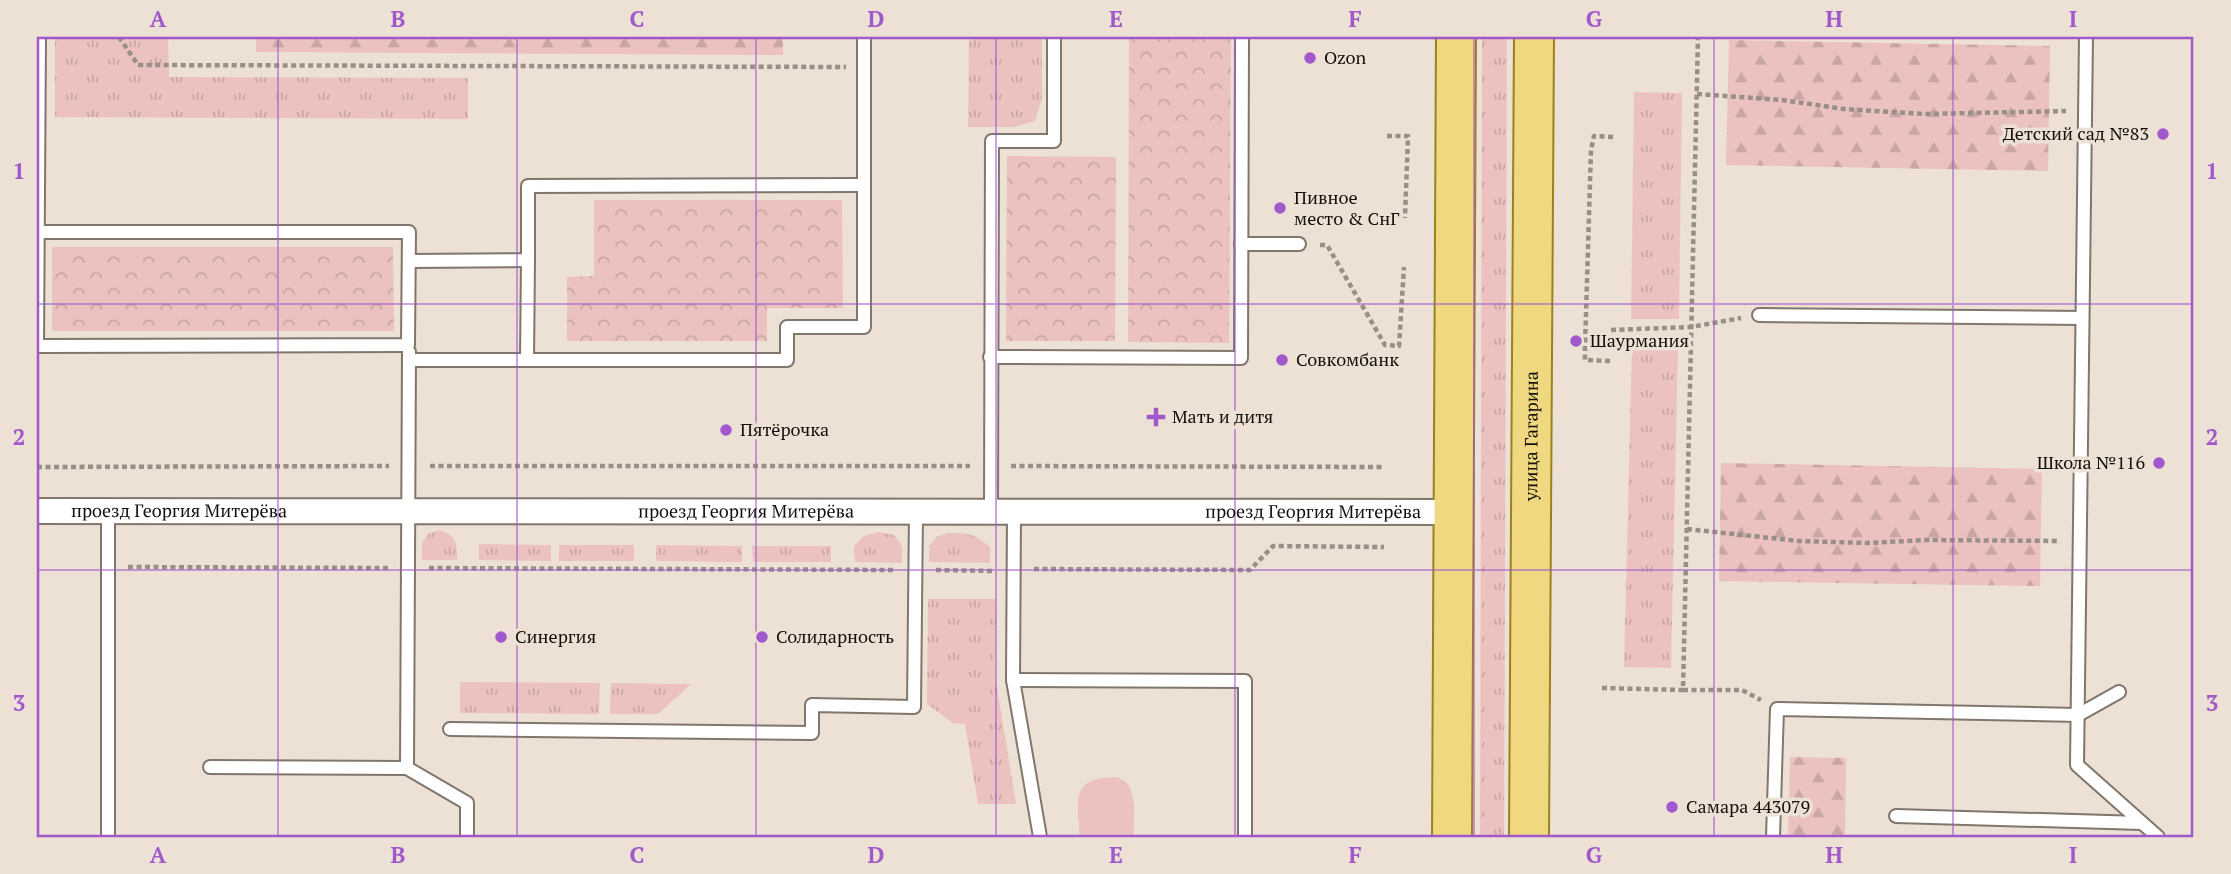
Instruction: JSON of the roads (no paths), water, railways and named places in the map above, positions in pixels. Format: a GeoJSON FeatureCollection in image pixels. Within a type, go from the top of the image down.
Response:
{"type":"FeatureCollection","features":[{"type":"Feature","properties":{"kind":"main road"},"geometry":{"type":"LineString","coordinates":[[1452,837],[1456,37]]}},
{"type":"Feature","properties":{"kind":"main road","name":"улица Гагарина"},"geometry":{"type":"LineString","coordinates":[[1530,837],[1534,37]]}},
{"type":"Feature","properties":{"kind":"street","name":"проезд Георгия Митерёва"},"geometry":{"type":"LineString","coordinates":[[37,511],[1454,512]]}},
{"type":"Feature","properties":{"kind":"lane"},"geometry":{"type":"LineString","coordinates":[[39,37],[37,346],[408,345]]}},
{"type":"Feature","properties":{"kind":"lane"},"geometry":{"type":"LineString","coordinates":[[409,360],[787,360],[787,327],[864,327],[864,37]]}},
{"type":"Feature","properties":{"kind":"lane"},"geometry":{"type":"LineString","coordinates":[[1040,837],[1013,680],[1013,568],[1002,512],[989,466],[992,141],[1054,141],[1054,37]]}},
{"type":"Feature","properties":{"kind":"lane"},"geometry":{"type":"LineString","coordinates":[[990,357],[1241,358],[1242,37]]}},
{"type":"Feature","properties":{"kind":"lane"},"geometry":{"type":"LineString","coordinates":[[2086,37],[2077,765],[2158,837]]}},
{"type":"Feature","properties":{"kind":"lane"},"geometry":{"type":"LineString","coordinates":[[527,360],[528,186],[864,185]]}},
{"type":"Feature","properties":{"kind":"lane"},"geometry":{"type":"LineString","coordinates":[[38,232],[409,232],[407,768]]}},
{"type":"Feature","properties":{"kind":"lane"},"geometry":{"type":"LineString","coordinates":[[1241,244],[1299,244]]}},
{"type":"Feature","properties":{"kind":"lane"},"geometry":{"type":"LineString","coordinates":[[409,261],[528,260]]}},
{"type":"Feature","properties":{"kind":"lane"},"geometry":{"type":"LineString","coordinates":[[1759,315],[2082,318]]}},
{"type":"Feature","properties":{"kind":"lane"},"geometry":{"type":"LineString","coordinates":[[108,511],[108,837]]}},
{"type":"Feature","properties":{"kind":"lane"},"geometry":{"type":"LineString","coordinates":[[450,729],[812,733],[812,705],[914,706],[916,512]]}},
{"type":"Feature","properties":{"kind":"lane"},"geometry":{"type":"LineString","coordinates":[[1013,680],[1245,681],[1245,837]]}},
{"type":"Feature","properties":{"kind":"lane"},"geometry":{"type":"LineString","coordinates":[[1773,837],[1777,709],[2078,715],[2119,692]]}},
{"type":"Feature","properties":{"kind":"lane"},"geometry":{"type":"LineString","coordinates":[[210,767],[407,768],[467,803],[467,837]]}},
{"type":"Feature","properties":{"kind":"lane"},"geometry":{"type":"LineString","coordinates":[[1896,816],[2142,823]]}},
{"type":"Feature","properties":{"kind":"place","name":"Ozon"},"geometry":{"type":"Point","coordinates":[1310,58]}},
{"type":"Feature","properties":{"kind":"place","name":"Детский сад №83"},"geometry":{"type":"Point","coordinates":[2163,134]}},
{"type":"Feature","properties":{"kind":"place","name":"Пивное место & СнГ"},"geometry":{"type":"Point","coordinates":[1280,208]}},
{"type":"Feature","properties":{"kind":"place","name":"Шаурмания"},"geometry":{"type":"Point","coordinates":[1576,341]}},
{"type":"Feature","properties":{"kind":"place","name":"Совкомбанк"},"geometry":{"type":"Point","coordinates":[1282,360]}},
{"type":"Feature","properties":{"kind":"place","name":"Мать и дитя"},"geometry":{"type":"Point","coordinates":[1156,417]}},
{"type":"Feature","properties":{"kind":"place","name":"Пятёрочка"},"geometry":{"type":"Point","coordinates":[726,430]}},
{"type":"Feature","properties":{"kind":"place","name":"Школа №116"},"geometry":{"type":"Point","coordinates":[2159,463]}},
{"type":"Feature","properties":{"kind":"place","name":"Синергия"},"geometry":{"type":"Point","coordinates":[501,637]}},
{"type":"Feature","properties":{"kind":"place","name":"Солидарность"},"geometry":{"type":"Point","coordinates":[762,637]}},
{"type":"Feature","properties":{"kind":"place","name":"Самара 443079"},"geometry":{"type":"Point","coordinates":[1672,807]}}]}
